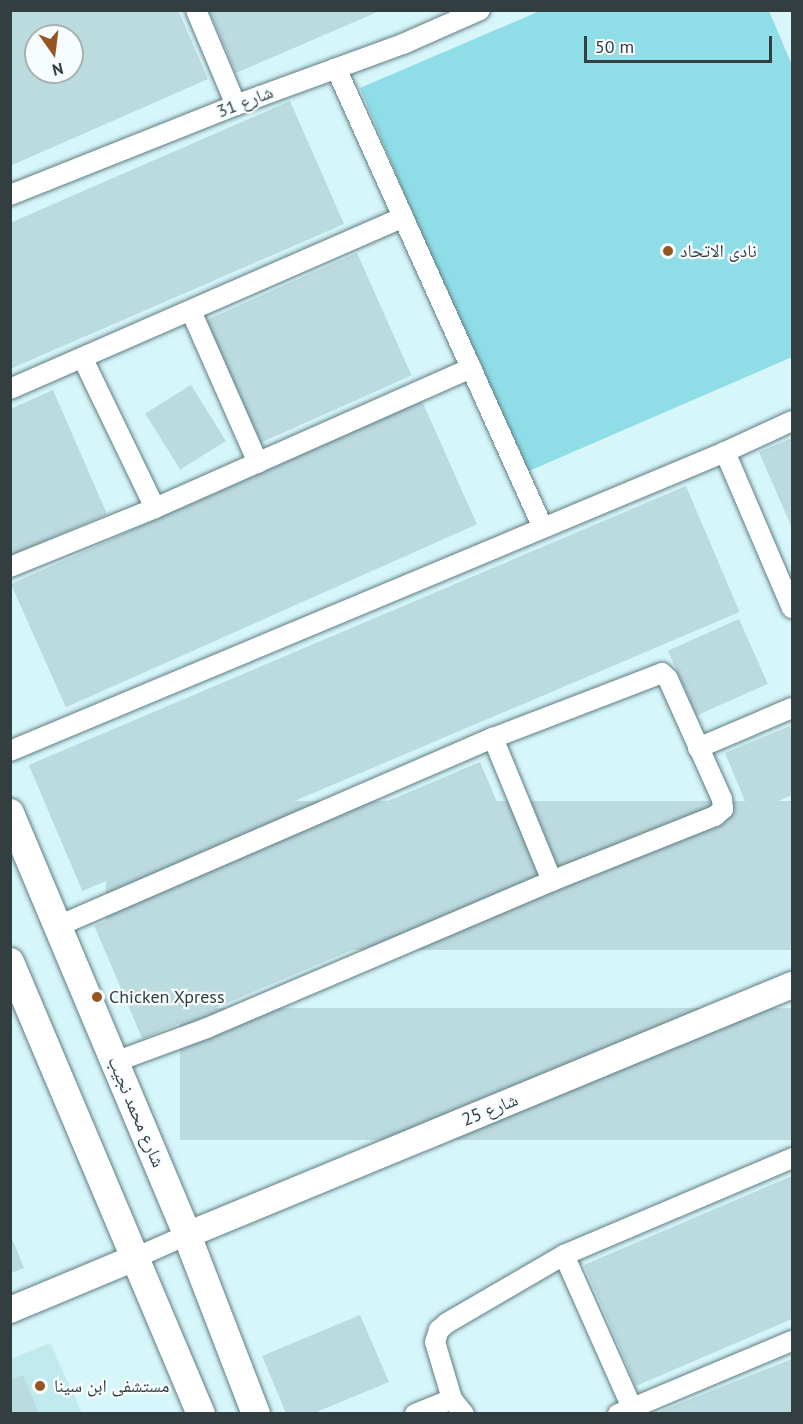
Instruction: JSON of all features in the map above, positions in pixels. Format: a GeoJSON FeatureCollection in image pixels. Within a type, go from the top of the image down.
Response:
{"type":"FeatureCollection","features":[{"type":"Feature","properties":{"kind":"main road","name":"شارع محمد نجيب"},"geometry":{"type":"LineString","coordinates":[[10,813],[187,1235],[256,1413]]}},
{"type":"Feature","properties":{"kind":"main road"},"geometry":{"type":"LineString","coordinates":[[10,962],[201,1413]]}},
{"type":"Feature","properties":{"kind":"street"},"geometry":{"type":"LineString","coordinates":[[196,10],[236,105]]}},
{"type":"Feature","properties":{"kind":"street","name":"شارع 31"},"geometry":{"type":"LineString","coordinates":[[10,195],[236,105],[403,44],[480,10]]}},
{"type":"Feature","properties":{"kind":"street"},"geometry":{"type":"LineString","coordinates":[[336,68],[543,528]]}},
{"type":"Feature","properties":{"kind":"street"},"geometry":{"type":"LineString","coordinates":[[10,389],[403,217]]}},
{"type":"Feature","properties":{"kind":"street"},"geometry":{"type":"LineString","coordinates":[[191,311],[258,463]]}},
{"type":"Feature","properties":{"kind":"street"},"geometry":{"type":"LineString","coordinates":[[83,359],[155,508]]}},
{"type":"Feature","properties":{"kind":"street"},"geometry":{"type":"LineString","coordinates":[[10,567],[155,508],[471,368]]}},
{"type":"Feature","properties":{"kind":"street"},"geometry":{"type":"LineString","coordinates":[[10,752],[725,452],[792,421]]}},
{"type":"Feature","properties":{"kind":"street"},"geometry":{"type":"LineString","coordinates":[[725,452],[792,608]]}},
{"type":"Feature","properties":{"kind":"street"},"geometry":{"type":"LineString","coordinates":[[58,926],[492,738],[662,673],[668,679],[722,799],[723,808],[715,816],[552,881],[207,1028],[115,1062]]}},
{"type":"Feature","properties":{"kind":"street"},"geometry":{"type":"LineString","coordinates":[[698,748],[792,708]]}},
{"type":"Feature","properties":{"kind":"street"},"geometry":{"type":"LineString","coordinates":[[492,738],[552,881]]}},
{"type":"Feature","properties":{"kind":"street","name":"شارع 25"},"geometry":{"type":"LineString","coordinates":[[187,1235],[792,985]]}},
{"type":"Feature","properties":{"kind":"street"},"geometry":{"type":"LineString","coordinates":[[415,1413],[458,1406],[435,1342],[439,1330],[564,1255],[792,1158]]}},
{"type":"Feature","properties":{"kind":"street"},"geometry":{"type":"LineString","coordinates":[[10,1310],[187,1235]]}},
{"type":"Feature","properties":{"kind":"street"},"geometry":{"type":"LineString","coordinates":[[564,1255],[625,1411],[792,1341]]}},
{"type":"Feature","properties":{"kind":"shaded area"},"geometry":{"type":"Polygon","coordinates":[[[540,11],[769,11],[792,65],[792,357],[522,474],[360,88],[540,11]]]}},
{"type":"Feature","properties":{"kind":"shaded area","name":"مستشفى ابن سينا"},"geometry":{"type":"Polygon","coordinates":[[[50,1343],[82,1413],[11,1414],[11,1359],[50,1343]]]}},
{"type":"Feature","properties":{"kind":"building"},"geometry":{"type":"Polygon","coordinates":[[[10,10],[178,10],[208,79],[10,166],[10,10]]]}},
{"type":"Feature","properties":{"kind":"building"},"geometry":{"type":"Polygon","coordinates":[[[209,10],[382,10],[236,73],[209,10]]]}},
{"type":"Feature","properties":{"kind":"building"},"geometry":{"type":"Polygon","coordinates":[[[290,101],[344,224],[10,369],[10,223],[290,101]]]}},
{"type":"Feature","properties":{"kind":"building"},"geometry":{"type":"Polygon","coordinates":[[[357,253],[412,375],[257,444],[203,322],[357,253]]]}},
{"type":"Feature","properties":{"kind":"building"},"geometry":{"type":"Polygon","coordinates":[[[191,385],[226,441],[180,470],[145,414],[191,385]]]}},
{"type":"Feature","properties":{"kind":"building"},"geometry":{"type":"Polygon","coordinates":[[[53,390],[107,514],[10,556],[10,409],[53,390]]]}},
{"type":"Feature","properties":{"kind":"building"},"geometry":{"type":"Polygon","coordinates":[[[422,401],[477,524],[66,707],[11,584],[422,401]]]}},
{"type":"Feature","properties":{"kind":"building"},"geometry":{"type":"Polygon","coordinates":[[[792,438],[792,528],[759,452],[792,438]]]}},
{"type":"Feature","properties":{"kind":"building"},"geometry":{"type":"Polygon","coordinates":[[[686,486],[740,612],[82,891],[29,765],[686,486]]]}},
{"type":"Feature","properties":{"kind":"building"},"geometry":{"type":"Polygon","coordinates":[[[739,619],[768,684],[697,716],[668,651],[739,619]]]}},
{"type":"Feature","properties":{"kind":"building"},"geometry":{"type":"Polygon","coordinates":[[[790,726],[792,732],[792,795],[750,813],[725,753],[790,726]]]}},
{"type":"Feature","properties":{"kind":"building"},"geometry":{"type":"Polygon","coordinates":[[[480,762],[528,875],[142,1039],[94,926],[480,762]]]}},
{"type":"Feature","properties":{"kind":"building"},"geometry":{"type":"Polygon","coordinates":[[[106,801],[792,801],[792,950],[106,950],[106,801]]]}},
{"type":"Feature","properties":{"kind":"building"},"geometry":{"type":"Polygon","coordinates":[[[180,1008],[792,1008],[792,1140],[180,1140],[180,1008]]]}},
{"type":"Feature","properties":{"kind":"building"},"geometry":{"type":"Polygon","coordinates":[[[792,1176],[792,1319],[636,1386],[584,1265],[792,1176]]]}},
{"type":"Feature","properties":{"kind":"building"},"geometry":{"type":"Polygon","coordinates":[[[11,1236],[24,1268],[11,1273],[11,1236]]]}},
{"type":"Feature","properties":{"kind":"building"},"geometry":{"type":"Polygon","coordinates":[[[360,1315],[389,1382],[314,1413],[286,1413],[262,1356],[360,1315]]]}},
{"type":"Feature","properties":{"kind":"building"},"geometry":{"type":"Polygon","coordinates":[[[792,1359],[792,1413],[656,1413],[792,1359]]]}},
{"type":"Feature","properties":{"kind":"building"},"geometry":{"type":"Polygon","coordinates":[[[23,1375],[39,1413],[10,1413],[10,1380],[23,1375]]]}},
{"type":"Feature","properties":{"kind":"place","name":"نادى الاتحاد"},"geometry":{"type":"Point","coordinates":[668,251]}},
{"type":"Feature","properties":{"kind":"place","name":"Chicken Xpress"},"geometry":{"type":"Point","coordinates":[97,997]}},
{"type":"Feature","properties":{"kind":"place","name":"مستشفى ابن سينا"},"geometry":{"type":"Point","coordinates":[40,1386]}}]}
